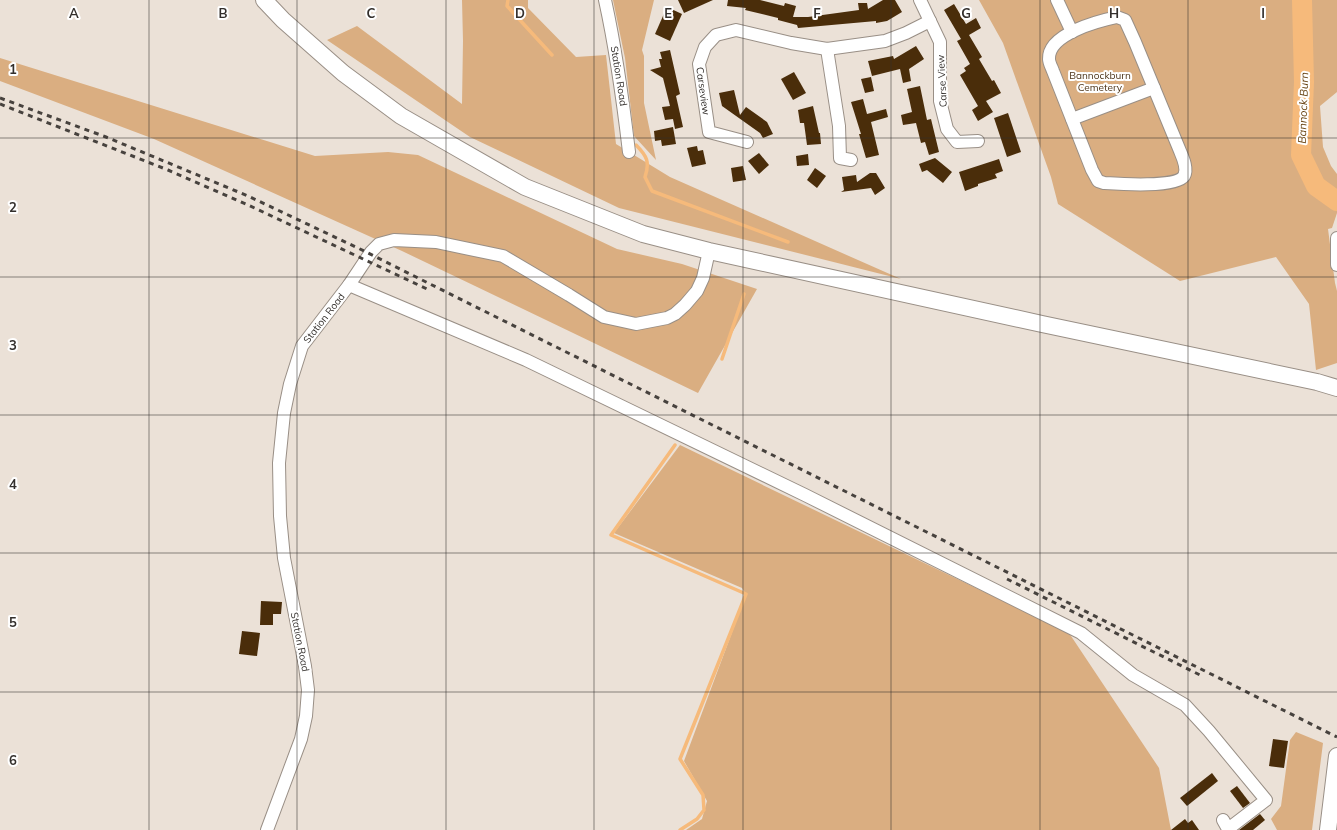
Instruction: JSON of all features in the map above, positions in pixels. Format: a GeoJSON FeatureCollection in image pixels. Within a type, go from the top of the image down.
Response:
{"type":"FeatureCollection","features":[{"type":"Feature","properties":{"kind":"main road"},"geometry":{"type":"LineString","coordinates":[[264,0],[283,20],[343,73],[401,116],[525,188],[643,234],[709,251],[1042,324],[1317,382],[1337,388]]}},
{"type":"Feature","properties":{"kind":"main road"},"geometry":{"type":"LineString","coordinates":[[1317,382],[1337,380]]}},
{"type":"Feature","properties":{"kind":"main road"},"geometry":{"type":"LineString","coordinates":[[1328,830],[1337,756]]}},
{"type":"Feature","properties":{"kind":"street","name":"Station Road"},"geometry":{"type":"LineString","coordinates":[[605,0],[624,106],[629,152]]}},
{"type":"Feature","properties":{"kind":"street","name":"Carse View"},"geometry":{"type":"LineString","coordinates":[[920,0],[940,42],[940,101],[947,130],[957,142],[978,141]]}},
{"type":"Feature","properties":{"kind":"street"},"geometry":{"type":"LineString","coordinates":[[1061,1],[1072,32]]}},
{"type":"Feature","properties":{"kind":"street"},"geometry":{"type":"LineString","coordinates":[[1117,17],[1125,20],[1186,168],[1184,175],[1178,181],[1148,184],[1104,183],[1098,181],[1092,170],[1049,59],[1052,49],[1062,38],[1072,32],[1101,21],[1117,17]]}},
{"type":"Feature","properties":{"kind":"street","name":"Carseview"},"geometry":{"type":"LineString","coordinates":[[747,142],[710,132],[698,64],[705,47],[716,35],[736,30],[791,43],[827,48],[885,41],[906,33],[930,21]]}},
{"type":"Feature","properties":{"kind":"street"},"geometry":{"type":"LineString","coordinates":[[827,48],[840,126],[840,159]]}},
{"type":"Feature","properties":{"kind":"street"},"geometry":{"type":"LineString","coordinates":[[1072,119],[1154,88]]}},
{"type":"Feature","properties":{"kind":"street"},"geometry":{"type":"LineString","coordinates":[[1337,238],[1337,265]]}},
{"type":"Feature","properties":{"kind":"street","name":"Station Road"},"geometry":{"type":"LineString","coordinates":[[267,830],[301,739],[306,716],[308,690],[305,666],[284,558],[280,516],[279,463],[284,413],[290,384],[302,346],[350,285],[371,252],[379,244],[394,240],[436,242],[503,256],[604,317],[636,324],[667,318],[675,314],[685,305],[697,291],[703,278],[709,251]]}},
{"type":"Feature","properties":{"kind":"street"},"geometry":{"type":"LineString","coordinates":[[350,285],[526,360],[798,492],[1082,633],[1133,675],[1185,704],[1266,800],[1228,829],[1222,820]]}},
{"type":"Feature","properties":{"kind":"green space"},"geometry":{"type":"Polygon","coordinates":[[[462,0],[528,0],[528,8],[576,57],[606,55],[616,144],[670,177],[901,279],[619,208],[470,137],[327,40],[357,26],[462,104],[462,0]]]}},
{"type":"Feature","properties":{"kind":"green space"},"geometry":{"type":"Polygon","coordinates":[[[613,0],[654,0],[642,50],[644,56],[644,103],[656,160],[634,136],[625,58],[613,0]]]}},
{"type":"Feature","properties":{"kind":"green space","name":"Bannockburn Cemetery"},"geometry":{"type":"Polygon","coordinates":[[[979,0],[1337,0],[1337,92],[1320,106],[1323,147],[1331,166],[1337,174],[1337,213],[1332,228],[1328,229],[1337,291],[1337,363],[1316,370],[1309,304],[1276,257],[1180,281],[1058,204],[1051,177],[1003,43],[979,0]]]}},
{"type":"Feature","properties":{"kind":"green space"},"geometry":{"type":"Polygon","coordinates":[[[0,58],[315,156],[388,152],[418,155],[617,249],[682,264],[757,289],[698,393],[402,251],[154,139],[0,81],[0,58]]]}},
{"type":"Feature","properties":{"kind":"green space"},"geometry":{"type":"Polygon","coordinates":[[[680,445],[1069,633],[1159,768],[1171,830],[686,830],[702,819],[707,801],[684,761],[746,595],[742,588],[614,533],[680,445]]]}},
{"type":"Feature","properties":{"kind":"green space"},"geometry":{"type":"Polygon","coordinates":[[[1296,732],[1323,743],[1312,830],[1277,830],[1271,819],[1281,806],[1290,740],[1296,732]]]}},
{"type":"Feature","properties":{"kind":"building"},"geometry":{"type":"Polygon","coordinates":[[[678,0],[713,0],[684,13],[678,0]]]}},
{"type":"Feature","properties":{"kind":"building"},"geometry":{"type":"Polygon","coordinates":[[[728,0],[760,0],[784,6],[785,3],[796,6],[793,17],[808,17],[859,10],[858,3],[867,3],[868,9],[883,0],[895,0],[902,12],[887,21],[876,23],[876,21],[798,28],[797,25],[778,20],[778,18],[745,10],[746,8],[727,6],[728,0]]]}},
{"type":"Feature","properties":{"kind":"building"},"geometry":{"type":"Polygon","coordinates":[[[954,4],[966,24],[976,18],[981,28],[969,35],[982,57],[979,59],[1001,93],[986,101],[993,112],[978,121],[972,110],[978,106],[960,75],[966,71],[964,68],[970,64],[957,41],[961,39],[944,10],[954,4]]]}},
{"type":"Feature","properties":{"kind":"building"},"geometry":{"type":"Polygon","coordinates":[[[667,7],[682,14],[670,41],[655,34],[667,7]]]}},
{"type":"Feature","properties":{"kind":"building"},"geometry":{"type":"Polygon","coordinates":[[[916,46],[924,59],[909,69],[911,81],[903,83],[900,69],[872,76],[868,61],[893,56],[894,59],[916,46]]]}},
{"type":"Feature","properties":{"kind":"building"},"geometry":{"type":"Polygon","coordinates":[[[670,50],[680,94],[676,96],[683,127],[675,129],[673,119],[665,120],[662,107],[670,106],[663,78],[650,70],[661,67],[659,59],[662,59],[660,52],[670,50]]]}},
{"type":"Feature","properties":{"kind":"building"},"geometry":{"type":"Polygon","coordinates":[[[794,72],[806,93],[793,100],[781,79],[794,72]]]}},
{"type":"Feature","properties":{"kind":"building"},"geometry":{"type":"Polygon","coordinates":[[[871,77],[874,91],[865,93],[861,79],[871,77]]]}},
{"type":"Feature","properties":{"kind":"building"},"geometry":{"type":"Polygon","coordinates":[[[920,86],[927,120],[931,119],[939,152],[929,155],[925,142],[921,143],[916,123],[903,125],[901,115],[912,112],[907,89],[920,86]]]}},
{"type":"Feature","properties":{"kind":"building"},"geometry":{"type":"Polygon","coordinates":[[[734,90],[740,115],[746,107],[767,122],[773,134],[763,138],[760,133],[722,106],[719,93],[734,90]]]}},
{"type":"Feature","properties":{"kind":"building"},"geometry":{"type":"Polygon","coordinates":[[[863,99],[867,114],[886,109],[888,117],[871,122],[879,155],[866,158],[859,134],[861,134],[851,102],[863,99]]]}},
{"type":"Feature","properties":{"kind":"building"},"geometry":{"type":"Polygon","coordinates":[[[813,106],[820,133],[821,144],[807,145],[804,123],[800,123],[798,110],[813,106]]]}},
{"type":"Feature","properties":{"kind":"building"},"geometry":{"type":"Polygon","coordinates":[[[1008,113],[1021,152],[1007,157],[994,118],[1008,113]]]}},
{"type":"Feature","properties":{"kind":"building"},"geometry":{"type":"Polygon","coordinates":[[[673,127],[676,144],[662,146],[661,140],[655,141],[654,131],[673,127]]]}},
{"type":"Feature","properties":{"kind":"building"},"geometry":{"type":"Polygon","coordinates":[[[697,146],[698,151],[703,150],[706,164],[692,167],[687,148],[697,146]]]}},
{"type":"Feature","properties":{"kind":"building"},"geometry":{"type":"Polygon","coordinates":[[[759,153],[769,165],[759,174],[748,161],[759,153]]]}},
{"type":"Feature","properties":{"kind":"building"},"geometry":{"type":"Polygon","coordinates":[[[808,154],[809,165],[797,166],[796,156],[808,154]]]}},
{"type":"Feature","properties":{"kind":"building"},"geometry":{"type":"Polygon","coordinates":[[[935,158],[952,172],[943,183],[927,170],[922,172],[919,164],[935,158]]]}},
{"type":"Feature","properties":{"kind":"building"},"geometry":{"type":"Polygon","coordinates":[[[999,159],[1003,171],[995,174],[997,178],[978,184],[978,186],[965,191],[959,172],[999,159]]]}},
{"type":"Feature","properties":{"kind":"building"},"geometry":{"type":"Polygon","coordinates":[[[743,166],[746,180],[733,182],[731,168],[743,166]]]}},
{"type":"Feature","properties":{"kind":"building"},"geometry":{"type":"Polygon","coordinates":[[[815,168],[826,176],[817,188],[807,180],[815,168]]]}},
{"type":"Feature","properties":{"kind":"building"},"geometry":{"type":"Polygon","coordinates":[[[870,173],[876,173],[885,188],[875,195],[871,188],[841,192],[844,190],[842,177],[856,175],[857,182],[870,173]]]}},
{"type":"Feature","properties":{"kind":"building"},"geometry":{"type":"Polygon","coordinates":[[[261,601],[282,602],[281,614],[273,614],[273,625],[260,625],[261,601]]]}},
{"type":"Feature","properties":{"kind":"building"},"geometry":{"type":"Polygon","coordinates":[[[242,631],[260,633],[257,656],[239,654],[242,631]]]}},
{"type":"Feature","properties":{"kind":"building"},"geometry":{"type":"Polygon","coordinates":[[[1273,739],[1288,741],[1284,768],[1269,766],[1273,739]]]}},
{"type":"Feature","properties":{"kind":"building"},"geometry":{"type":"Polygon","coordinates":[[[1212,773],[1218,781],[1187,806],[1180,798],[1212,773]]]}},
{"type":"Feature","properties":{"kind":"building"},"geometry":{"type":"Polygon","coordinates":[[[1237,786],[1250,803],[1243,808],[1230,791],[1237,786]]]}},
{"type":"Feature","properties":{"kind":"building"},"geometry":{"type":"Polygon","coordinates":[[[1260,814],[1265,820],[1253,830],[1239,830],[1260,814]]]}},
{"type":"Feature","properties":{"kind":"building"},"geometry":{"type":"Polygon","coordinates":[[[1185,819],[1188,823],[1192,820],[1199,830],[1171,830],[1185,819]]]}},
{"type":"Feature","properties":{"kind":"waterway"},"geometry":{"type":"LineString","coordinates":[[508,0],[507,6],[552,55]]}},
{"type":"Feature","properties":{"kind":"waterway","name":"Bannock Burn"},"geometry":{"type":"LineString","coordinates":[[1302,0],[1304,82],[1301,155],[1316,186],[1337,201]]}},
{"type":"Feature","properties":{"kind":"waterway"},"geometry":{"type":"LineString","coordinates":[[636,145],[645,156],[647,163],[645,177],[652,191],[788,242]]}},
{"type":"Feature","properties":{"kind":"waterway"},"geometry":{"type":"LineString","coordinates":[[722,359],[744,294]]}},
{"type":"Feature","properties":{"kind":"waterway"},"geometry":{"type":"LineString","coordinates":[[675,445],[611,535],[746,594],[680,759],[703,795],[704,810],[697,819],[680,830]]}},
{"type":"Feature","properties":{"kind":"railway"},"geometry":{"type":"LineString","coordinates":[[0,98],[106,137],[248,196],[360,249],[1337,737]]}},
{"type":"Feature","properties":{"kind":"railway"},"geometry":{"type":"LineString","coordinates":[[0,104],[168,170],[246,204],[427,289]]}},
{"type":"Feature","properties":{"kind":"railway"},"geometry":{"type":"LineString","coordinates":[[1007,579],[1202,676]]}}]}
